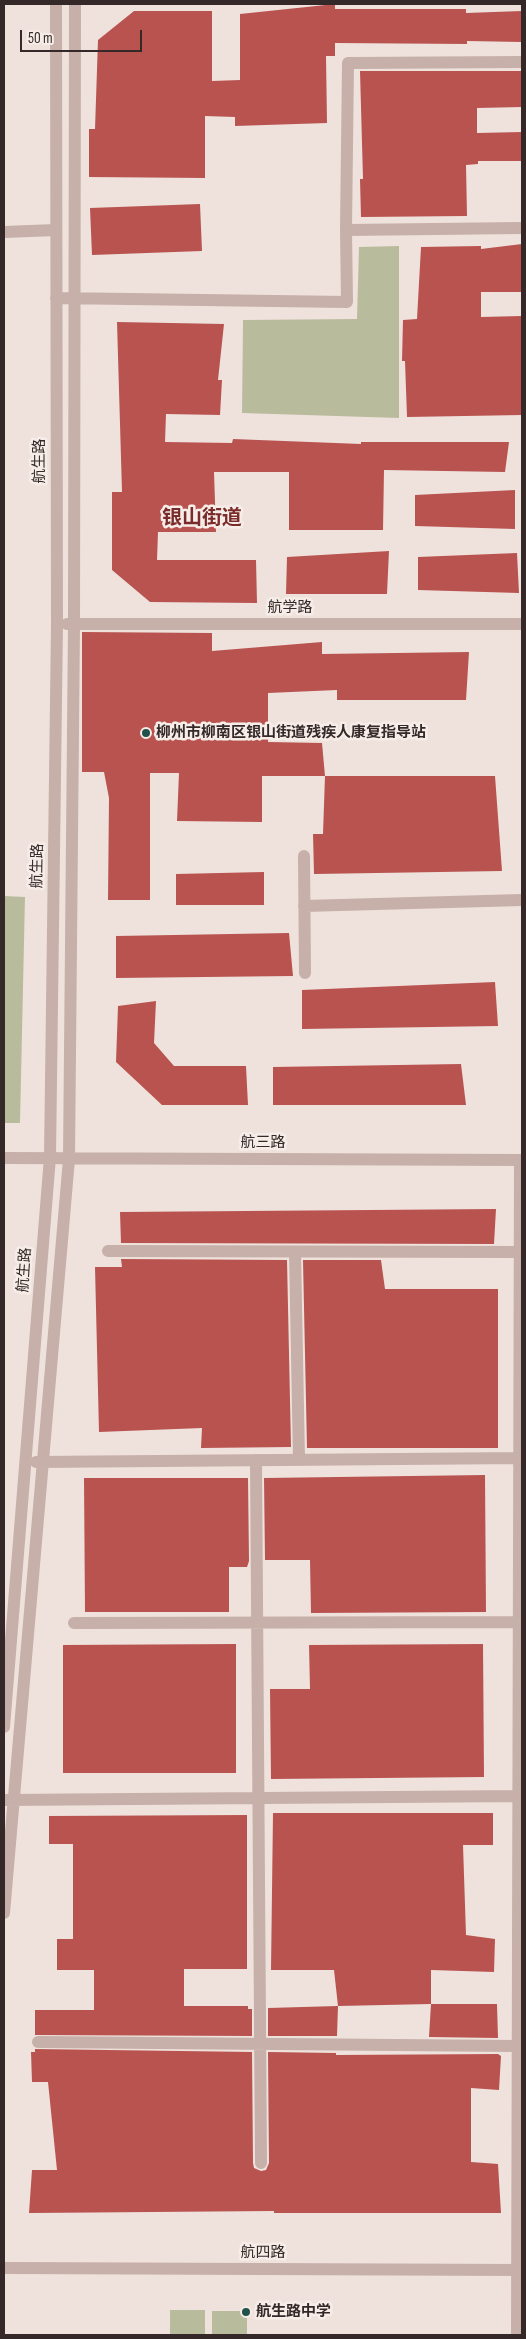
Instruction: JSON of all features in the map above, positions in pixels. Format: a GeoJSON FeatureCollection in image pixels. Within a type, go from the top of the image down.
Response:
{"type":"FeatureCollection","features":[{"type":"Feature","properties":{"kind":"street","name":"航生路"},"geometry":{"type":"LineString","coordinates":[[4,1727],[50,1157],[57,624],[56,4]]}},
{"type":"Feature","properties":{"kind":"street"},"geometry":{"type":"LineString","coordinates":[[4,1914],[9,1800],[43,1462],[69,1158],[74,624],[75,4]]}},
{"type":"Feature","properties":{"kind":"street"},"geometry":{"type":"LineString","coordinates":[[56,298],[347,302],[348,63],[522,62]]}},
{"type":"Feature","properties":{"kind":"street"},"geometry":{"type":"LineString","coordinates":[[346,230],[522,228]]}},
{"type":"Feature","properties":{"kind":"street"},"geometry":{"type":"LineString","coordinates":[[4,232],[56,230]]}},
{"type":"Feature","properties":{"kind":"street","name":"航学路"},"geometry":{"type":"LineString","coordinates":[[57,624],[522,624]]}},
{"type":"Feature","properties":{"kind":"street"},"geometry":{"type":"LineString","coordinates":[[304,856],[305,973]]}},
{"type":"Feature","properties":{"kind":"street"},"geometry":{"type":"LineString","coordinates":[[304,906],[522,900]]}},
{"type":"Feature","properties":{"kind":"street","name":"航三路"},"geometry":{"type":"LineString","coordinates":[[4,1158],[521,1160]]}},
{"type":"Feature","properties":{"kind":"street"},"geometry":{"type":"LineString","coordinates":[[517,2335],[519,2270],[516,2046],[520,2004],[518,1622],[521,1160]]}},
{"type":"Feature","properties":{"kind":"street"},"geometry":{"type":"LineString","coordinates":[[108,1251],[519,1252]]}},
{"type":"Feature","properties":{"kind":"street"},"geometry":{"type":"LineString","coordinates":[[295,1252],[299,1460]]}},
{"type":"Feature","properties":{"kind":"street"},"geometry":{"type":"LineString","coordinates":[[26,1462],[520,1458]]}},
{"type":"Feature","properties":{"kind":"street"},"geometry":{"type":"LineString","coordinates":[[256,1460],[261,2163]]}},
{"type":"Feature","properties":{"kind":"street"},"geometry":{"type":"LineString","coordinates":[[74,1624],[518,1622]]}},
{"type":"Feature","properties":{"kind":"street"},"geometry":{"type":"LineString","coordinates":[[9,1800],[520,1796]]}},
{"type":"Feature","properties":{"kind":"street"},"geometry":{"type":"LineString","coordinates":[[38,2042],[516,2046]]}},
{"type":"Feature","properties":{"kind":"street","name":"航四路"},"geometry":{"type":"LineString","coordinates":[[4,2268],[519,2270]]}},
{"type":"Feature","properties":{"kind":"green space"},"geometry":{"type":"Polygon","coordinates":[[[399,246],[399,418],[242,413],[243,320],[357,319],[359,247],[399,246]]]}},
{"type":"Feature","properties":{"kind":"green space"},"geometry":{"type":"Polygon","coordinates":[[[4,896],[25,897],[20,1123],[4,1123],[4,896]]]}},
{"type":"Feature","properties":{"kind":"green space"},"geometry":{"type":"Polygon","coordinates":[[[170,2310],[205,2310],[205,2335],[170,2335],[170,2310]]]}},
{"type":"Feature","properties":{"kind":"green space"},"geometry":{"type":"Polygon","coordinates":[[[212,2311],[247,2311],[247,2335],[212,2335],[212,2311]]]}},
{"type":"Feature","properties":{"kind":"building"},"geometry":{"type":"Polygon","coordinates":[[[335,4],[335,9],[466,9],[466,13],[522,11],[522,42],[467,41],[467,44],[335,43],[335,56],[326,56],[327,123],[235,126],[235,117],[205,116],[205,178],[89,177],[89,129],[95,129],[98,40],[134,11],[212,11],[212,81],[240,80],[240,14],[335,4]]]}},
{"type":"Feature","properties":{"kind":"building"},"geometry":{"type":"Polygon","coordinates":[[[360,71],[522,71],[522,107],[477,108],[477,133],[522,132],[522,161],[478,161],[478,164],[466,165],[467,216],[361,217],[360,179],[363,179],[360,71]]]}},
{"type":"Feature","properties":{"kind":"building"},"geometry":{"type":"Polygon","coordinates":[[[200,204],[202,251],[92,255],[90,208],[200,204]]]}},
{"type":"Feature","properties":{"kind":"building"},"geometry":{"type":"Polygon","coordinates":[[[522,244],[522,292],[481,292],[481,317],[522,316],[522,415],[407,417],[405,361],[402,361],[403,320],[417,319],[421,247],[481,246],[481,249],[522,244]]]}},
{"type":"Feature","properties":{"kind":"building"},"geometry":{"type":"Polygon","coordinates":[[[117,322],[224,324],[218,380],[222,380],[220,415],[166,414],[165,442],[232,443],[233,439],[361,444],[361,442],[509,442],[505,472],[384,470],[383,530],[289,530],[289,472],[214,472],[216,532],[158,532],[157,560],[256,560],[257,603],[150,602],[112,570],[112,492],[122,492],[117,322]]]}},
{"type":"Feature","properties":{"kind":"building"},"geometry":{"type":"Polygon","coordinates":[[[515,490],[515,529],[415,526],[415,495],[515,490]]]}},
{"type":"Feature","properties":{"kind":"building"},"geometry":{"type":"Polygon","coordinates":[[[389,551],[387,594],[286,594],[287,557],[389,551]]]}},
{"type":"Feature","properties":{"kind":"building"},"geometry":{"type":"Polygon","coordinates":[[[517,553],[519,593],[418,590],[418,557],[517,553]]]}},
{"type":"Feature","properties":{"kind":"building"},"geometry":{"type":"Polygon","coordinates":[[[82,632],[212,633],[212,651],[322,642],[322,654],[469,652],[466,700],[337,700],[337,690],[268,693],[268,742],[322,743],[325,776],[262,776],[262,822],[177,821],[179,773],[150,773],[150,900],[108,900],[109,798],[104,772],[82,772],[82,632]]]}},
{"type":"Feature","properties":{"kind":"building"},"geometry":{"type":"Polygon","coordinates":[[[325,776],[495,776],[502,871],[314,874],[313,834],[323,834],[325,776]]]}},
{"type":"Feature","properties":{"kind":"building"},"geometry":{"type":"Polygon","coordinates":[[[264,872],[264,905],[176,905],[176,874],[264,872]]]}},
{"type":"Feature","properties":{"kind":"building"},"geometry":{"type":"Polygon","coordinates":[[[289,933],[293,976],[116,978],[116,936],[289,933]]]}},
{"type":"Feature","properties":{"kind":"building"},"geometry":{"type":"Polygon","coordinates":[[[495,982],[498,1026],[302,1029],[302,990],[495,982]]]}},
{"type":"Feature","properties":{"kind":"building"},"geometry":{"type":"Polygon","coordinates":[[[156,1001],[154,1043],[174,1066],[246,1066],[248,1105],[162,1105],[116,1062],[118,1006],[156,1001]]]}},
{"type":"Feature","properties":{"kind":"building"},"geometry":{"type":"Polygon","coordinates":[[[461,1064],[466,1105],[273,1105],[273,1067],[461,1064]]]}},
{"type":"Feature","properties":{"kind":"building"},"geometry":{"type":"Polygon","coordinates":[[[496,1209],[494,1244],[121,1243],[120,1212],[496,1209]]]}},
{"type":"Feature","properties":{"kind":"building"},"geometry":{"type":"Polygon","coordinates":[[[121,1259],[287,1260],[291,1447],[201,1448],[202,1428],[99,1432],[95,1267],[122,1267],[121,1259]]]}},
{"type":"Feature","properties":{"kind":"building"},"geometry":{"type":"Polygon","coordinates":[[[303,1260],[381,1260],[385,1289],[498,1289],[498,1448],[307,1448],[303,1260]]]}},
{"type":"Feature","properties":{"kind":"building"},"geometry":{"type":"Polygon","coordinates":[[[485,1475],[486,1612],[311,1613],[310,1560],[265,1560],[264,1478],[485,1475]]]}},
{"type":"Feature","properties":{"kind":"building"},"geometry":{"type":"Polygon","coordinates":[[[84,1478],[248,1478],[249,1561],[247,1567],[229,1567],[229,1612],[85,1612],[84,1478]]]}},
{"type":"Feature","properties":{"kind":"building"},"geometry":{"type":"Polygon","coordinates":[[[236,1644],[236,1773],[63,1773],[63,1645],[236,1644]]]}},
{"type":"Feature","properties":{"kind":"building"},"geometry":{"type":"Polygon","coordinates":[[[483,1644],[484,1777],[271,1779],[270,1689],[310,1689],[309,1645],[483,1644]]]}},
{"type":"Feature","properties":{"kind":"building"},"geometry":{"type":"Polygon","coordinates":[[[273,1813],[493,1813],[493,1845],[463,1845],[466,1935],[495,1939],[494,1972],[431,1970],[431,2004],[338,2006],[334,1970],[271,1970],[273,1813]]]}},
{"type":"Feature","properties":{"kind":"building"},"geometry":{"type":"Polygon","coordinates":[[[247,1815],[247,1969],[184,1969],[184,2006],[248,2006],[248,2009],[252,2009],[252,2036],[35,2035],[35,2010],[94,2010],[94,1970],[57,1970],[57,1939],[73,1939],[73,1844],[49,1844],[49,1816],[247,1815]]]}},
{"type":"Feature","properties":{"kind":"building"},"geometry":{"type":"Polygon","coordinates":[[[431,2004],[497,2004],[498,2038],[429,2037],[431,2004]]]}},
{"type":"Feature","properties":{"kind":"building"},"geometry":{"type":"Polygon","coordinates":[[[338,2006],[337,2036],[268,2036],[268,2008],[338,2006]]]}},
{"type":"Feature","properties":{"kind":"building"},"geometry":{"type":"Polygon","coordinates":[[[35,2049],[252,2052],[253,2163],[254,2168],[261,2171],[266,2170],[269,2163],[268,2052],[336,2053],[336,2055],[498,2054],[501,2056],[499,2090],[471,2088],[471,2162],[498,2164],[501,2213],[274,2213],[274,2211],[29,2213],[32,2170],[57,2170],[48,2082],[32,2082],[31,2052],[35,2052],[35,2049]]]}},
{"type":"Feature","properties":{"kind":"place","name":"柳州市柳南区银山街道残疾人康复指导站"},"geometry":{"type":"Point","coordinates":[146,733]}},
{"type":"Feature","properties":{"kind":"place","name":"航生路中学"},"geometry":{"type":"Point","coordinates":[246,2312]}},
{"type":"Feature","properties":{"kind":"district","name":"银山街道"},"geometry":{"type":"Point","coordinates":[202,519]}}]}
